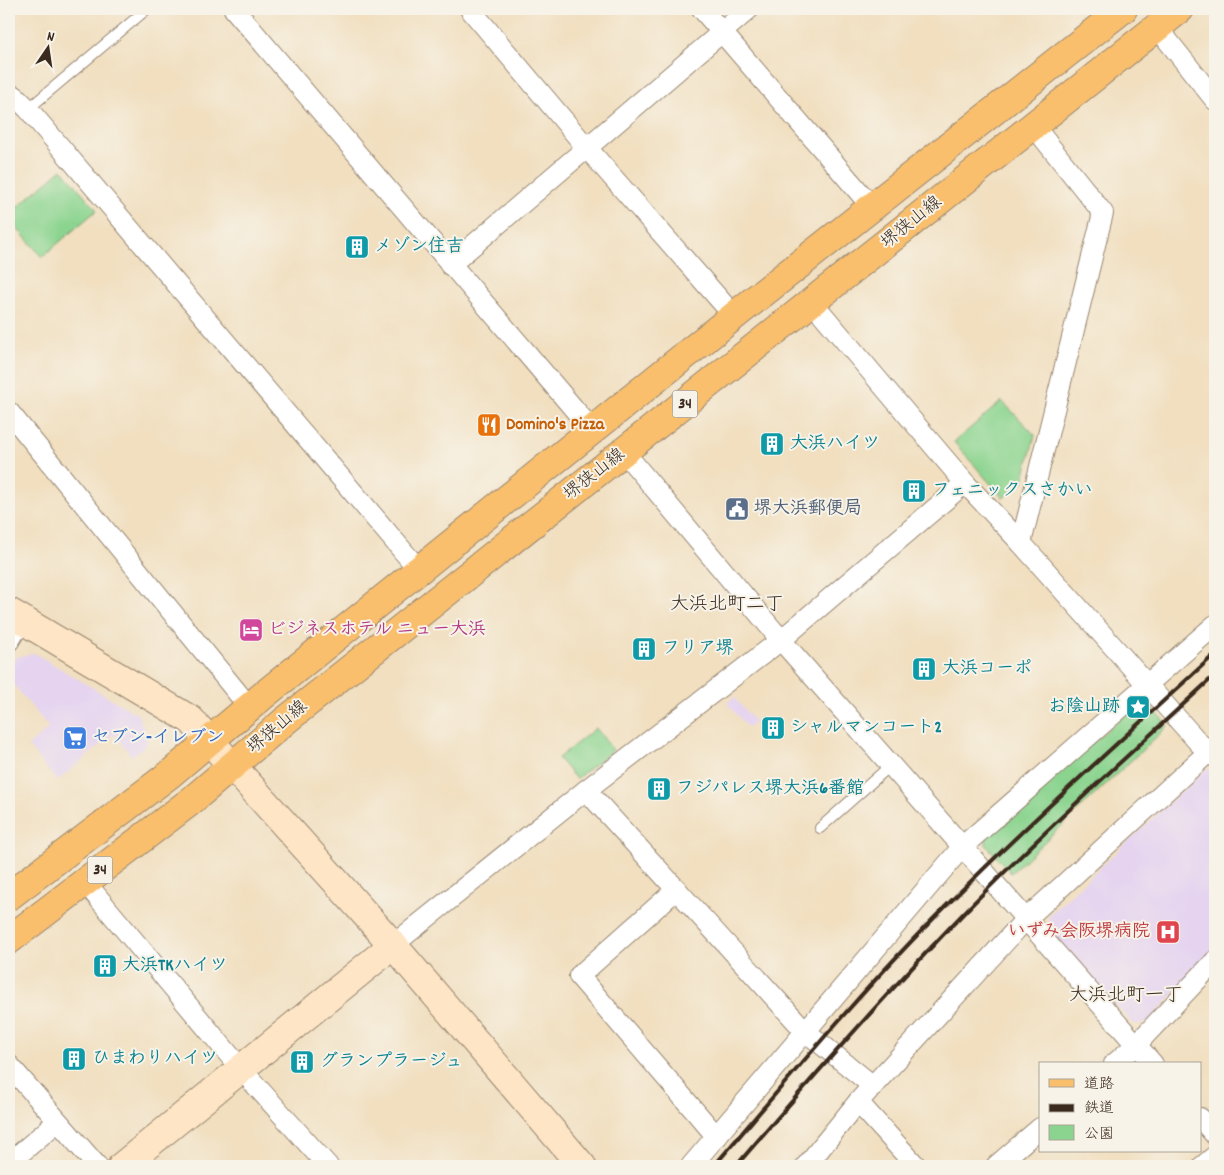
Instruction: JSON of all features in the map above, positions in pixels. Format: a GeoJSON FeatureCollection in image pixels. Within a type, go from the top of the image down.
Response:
{"type":"FeatureCollection","features":[{"type":"Feature","properties":{"kind":"main road","name":"堺狭山線"},"geometry":{"type":"LineString","coordinates":[[9,896],[170,774],[249,707],[734,316],[1123,9]]}},
{"type":"Feature","properties":{"kind":"main road","name":"堺狭山線"},"geometry":{"type":"LineString","coordinates":[[9,940],[191,801],[286,720],[1180,9]]}},
{"type":"Feature","properties":{"kind":"street"},"geometry":{"type":"LineString","coordinates":[[234,9],[592,430]]}},
{"type":"Feature","properties":{"kind":"street"},"geometry":{"type":"LineString","coordinates":[[470,9],[587,148],[734,316]]}},
{"type":"Feature","properties":{"kind":"street"},"geometry":{"type":"LineString","coordinates":[[702,9],[872,207]]}},
{"type":"Feature","properties":{"kind":"street"},"geometry":{"type":"LineString","coordinates":[[450,264],[749,9]]}},
{"type":"Feature","properties":{"kind":"street"},"geometry":{"type":"LineString","coordinates":[[1157,27],[1215,100]]}},
{"type":"Feature","properties":{"kind":"street"},"geometry":{"type":"LineString","coordinates":[[9,95],[15,96],[28,109],[419,570]]}},
{"type":"Feature","properties":{"kind":"street"},"geometry":{"type":"LineString","coordinates":[[1021,542],[1103,213],[1033,125]]}},
{"type":"Feature","properties":{"kind":"street"},"geometry":{"type":"LineString","coordinates":[[806,1166],[858,1102],[1025,920],[1213,752],[1147,684],[1021,542],[965,483],[813,302]]}},
{"type":"Feature","properties":{"kind":"street"},"geometry":{"type":"LineString","coordinates":[[9,412],[249,707]]}},
{"type":"Feature","properties":{"kind":"street"},"geometry":{"type":"LineString","coordinates":[[624,452],[781,640],[1150,1062]]}},
{"type":"Feature","properties":{"kind":"street"},"geometry":{"type":"LineString","coordinates":[[122,1166],[586,790],[781,640],[965,483]]}},
{"type":"Feature","properties":{"kind":"street"},"geometry":{"type":"LineString","coordinates":[[13,624],[191,720],[393,946],[582,1166]]}},
{"type":"Feature","properties":{"kind":"street"},"geometry":{"type":"LineString","coordinates":[[691,1166],[963,846],[1215,625]]}},
{"type":"Feature","properties":{"kind":"street"},"geometry":{"type":"LineString","coordinates":[[586,790],[805,1031],[873,1086]]}},
{"type":"Feature","properties":{"kind":"street"},"geometry":{"type":"LineString","coordinates":[[85,882],[241,1069],[328,1166]]}},
{"type":"Feature","properties":{"kind":"street"},"geometry":{"type":"LineString","coordinates":[[677,890],[579,976],[717,1137]]}},
{"type":"Feature","properties":{"kind":"street"},"geometry":{"type":"LineString","coordinates":[[1116,1062],[1136,1044],[1215,961]]}},
{"type":"Feature","properties":{"kind":"street"},"geometry":{"type":"LineString","coordinates":[[9,1065],[97,1166]]}},
{"type":"Feature","properties":{"kind":"street"},"geometry":{"type":"LineString","coordinates":[[858,1102],[916,1166]]}},
{"type":"Feature","properties":{"kind":"street"},"geometry":{"type":"LineString","coordinates":[[1202,1120],[1215,1135]]}},
{"type":"Feature","properties":{"kind":"street"},"geometry":{"type":"LineString","coordinates":[[9,1163],[57,1122]]}},
{"type":"Feature","properties":{"kind":"street"},"geometry":{"type":"LineString","coordinates":[[996,1166],[1039,1129]]}},
{"type":"Feature","properties":{"kind":"street"},"geometry":{"type":"LineString","coordinates":[[1203,1166],[1215,1156]]}},
{"type":"Feature","properties":{"kind":"lane"},"geometry":{"type":"LineString","coordinates":[[28,109],[147,9]]}},
{"type":"Feature","properties":{"kind":"lane"},"geometry":{"type":"LineString","coordinates":[[820,828],[891,765]]}},
{"type":"Feature","properties":{"kind":"shaded area"},"geometry":{"type":"Polygon","coordinates":[[[34,653],[138,715],[147,736],[146,745],[132,756],[114,734],[57,781],[28,746],[49,728],[9,679],[9,672],[17,657],[34,653]]]}},
{"type":"Feature","properties":{"kind":"shaded area"},"geometry":{"type":"Polygon","coordinates":[[[734,697],[755,722],[748,728],[727,703],[734,697]]]}},
{"type":"Feature","properties":{"kind":"shaded area"},"geometry":{"type":"Polygon","coordinates":[[[1207,768],[1215,774],[1215,948],[1147,1023],[1133,1024],[1048,930],[1049,915],[1207,768]]]}},
{"type":"Feature","properties":{"kind":"green space"},"geometry":{"type":"Polygon","coordinates":[[[62,169],[97,210],[42,257],[9,219],[9,214],[62,169]]]}},
{"type":"Feature","properties":{"kind":"green space"},"geometry":{"type":"Polygon","coordinates":[[[1002,401],[1035,435],[1023,482],[1003,498],[954,442],[1002,401]]]}},
{"type":"Feature","properties":{"kind":"green space"},"geometry":{"type":"Polygon","coordinates":[[[1138,703],[1149,704],[1168,726],[1011,873],[986,845],[986,836],[1138,703]]]}},
{"type":"Feature","properties":{"kind":"green space"},"geometry":{"type":"Polygon","coordinates":[[[596,728],[613,750],[576,779],[558,758],[596,728]]]}},
{"type":"Feature","properties":{"kind":"railway"},"geometry":{"type":"LineString","coordinates":[[714,1166],[828,1032],[917,935],[980,872],[1215,654]]}},
{"type":"Feature","properties":{"kind":"railway"},"geometry":{"type":"LineString","coordinates":[[736,1166],[903,977],[961,916],[1055,824],[1215,675]]}},
{"type":"Feature","properties":{"kind":"place","name":"メゾン住吉"},"geometry":{"type":"Point","coordinates":[357,247]}},
{"type":"Feature","properties":{"kind":"place","name":"Domino's Pizza"},"geometry":{"type":"Point","coordinates":[489,425]}},
{"type":"Feature","properties":{"kind":"place","name":"大浜ハイツ"},"geometry":{"type":"Point","coordinates":[772,444]}},
{"type":"Feature","properties":{"kind":"place","name":"フェニックスさかい"},"geometry":{"type":"Point","coordinates":[914,491]}},
{"type":"Feature","properties":{"kind":"place","name":"堺大浜郵便局"},"geometry":{"type":"Point","coordinates":[737,509]}},
{"type":"Feature","properties":{"kind":"place","name":"ビジネスホテル ニュー大浜"},"geometry":{"type":"Point","coordinates":[251,630]}},
{"type":"Feature","properties":{"kind":"place","name":"フリア堺"},"geometry":{"type":"Point","coordinates":[644,649]}},
{"type":"Feature","properties":{"kind":"place","name":"大浜コーポ"},"geometry":{"type":"Point","coordinates":[924,669]}},
{"type":"Feature","properties":{"kind":"place","name":"お陰山跡"},"geometry":{"type":"Point","coordinates":[1138,707]}},
{"type":"Feature","properties":{"kind":"place","name":"シャルマンコート2"},"geometry":{"type":"Point","coordinates":[773,728]}},
{"type":"Feature","properties":{"kind":"place","name":"セブン-イレブン"},"geometry":{"type":"Point","coordinates":[75,738]}},
{"type":"Feature","properties":{"kind":"place","name":"フジパレス堺大浜6番館"},"geometry":{"type":"Point","coordinates":[659,789]}},
{"type":"Feature","properties":{"kind":"place","name":"いずみ会阪堺病院"},"geometry":{"type":"Point","coordinates":[1168,932]}},
{"type":"Feature","properties":{"kind":"place","name":"大浜TKハイツ"},"geometry":{"type":"Point","coordinates":[105,966]}},
{"type":"Feature","properties":{"kind":"place","name":"ひまわりハイツ"},"geometry":{"type":"Point","coordinates":[74,1059]}},
{"type":"Feature","properties":{"kind":"place","name":"グランプラージュ"},"geometry":{"type":"Point","coordinates":[302,1062]}},
{"type":"Feature","properties":{"kind":"district","name":"大浜北町二丁"},"geometry":{"type":"Point","coordinates":[727,605]}},
{"type":"Feature","properties":{"kind":"district","name":"大浜北町一丁"},"geometry":{"type":"Point","coordinates":[1126,996]}}]}
